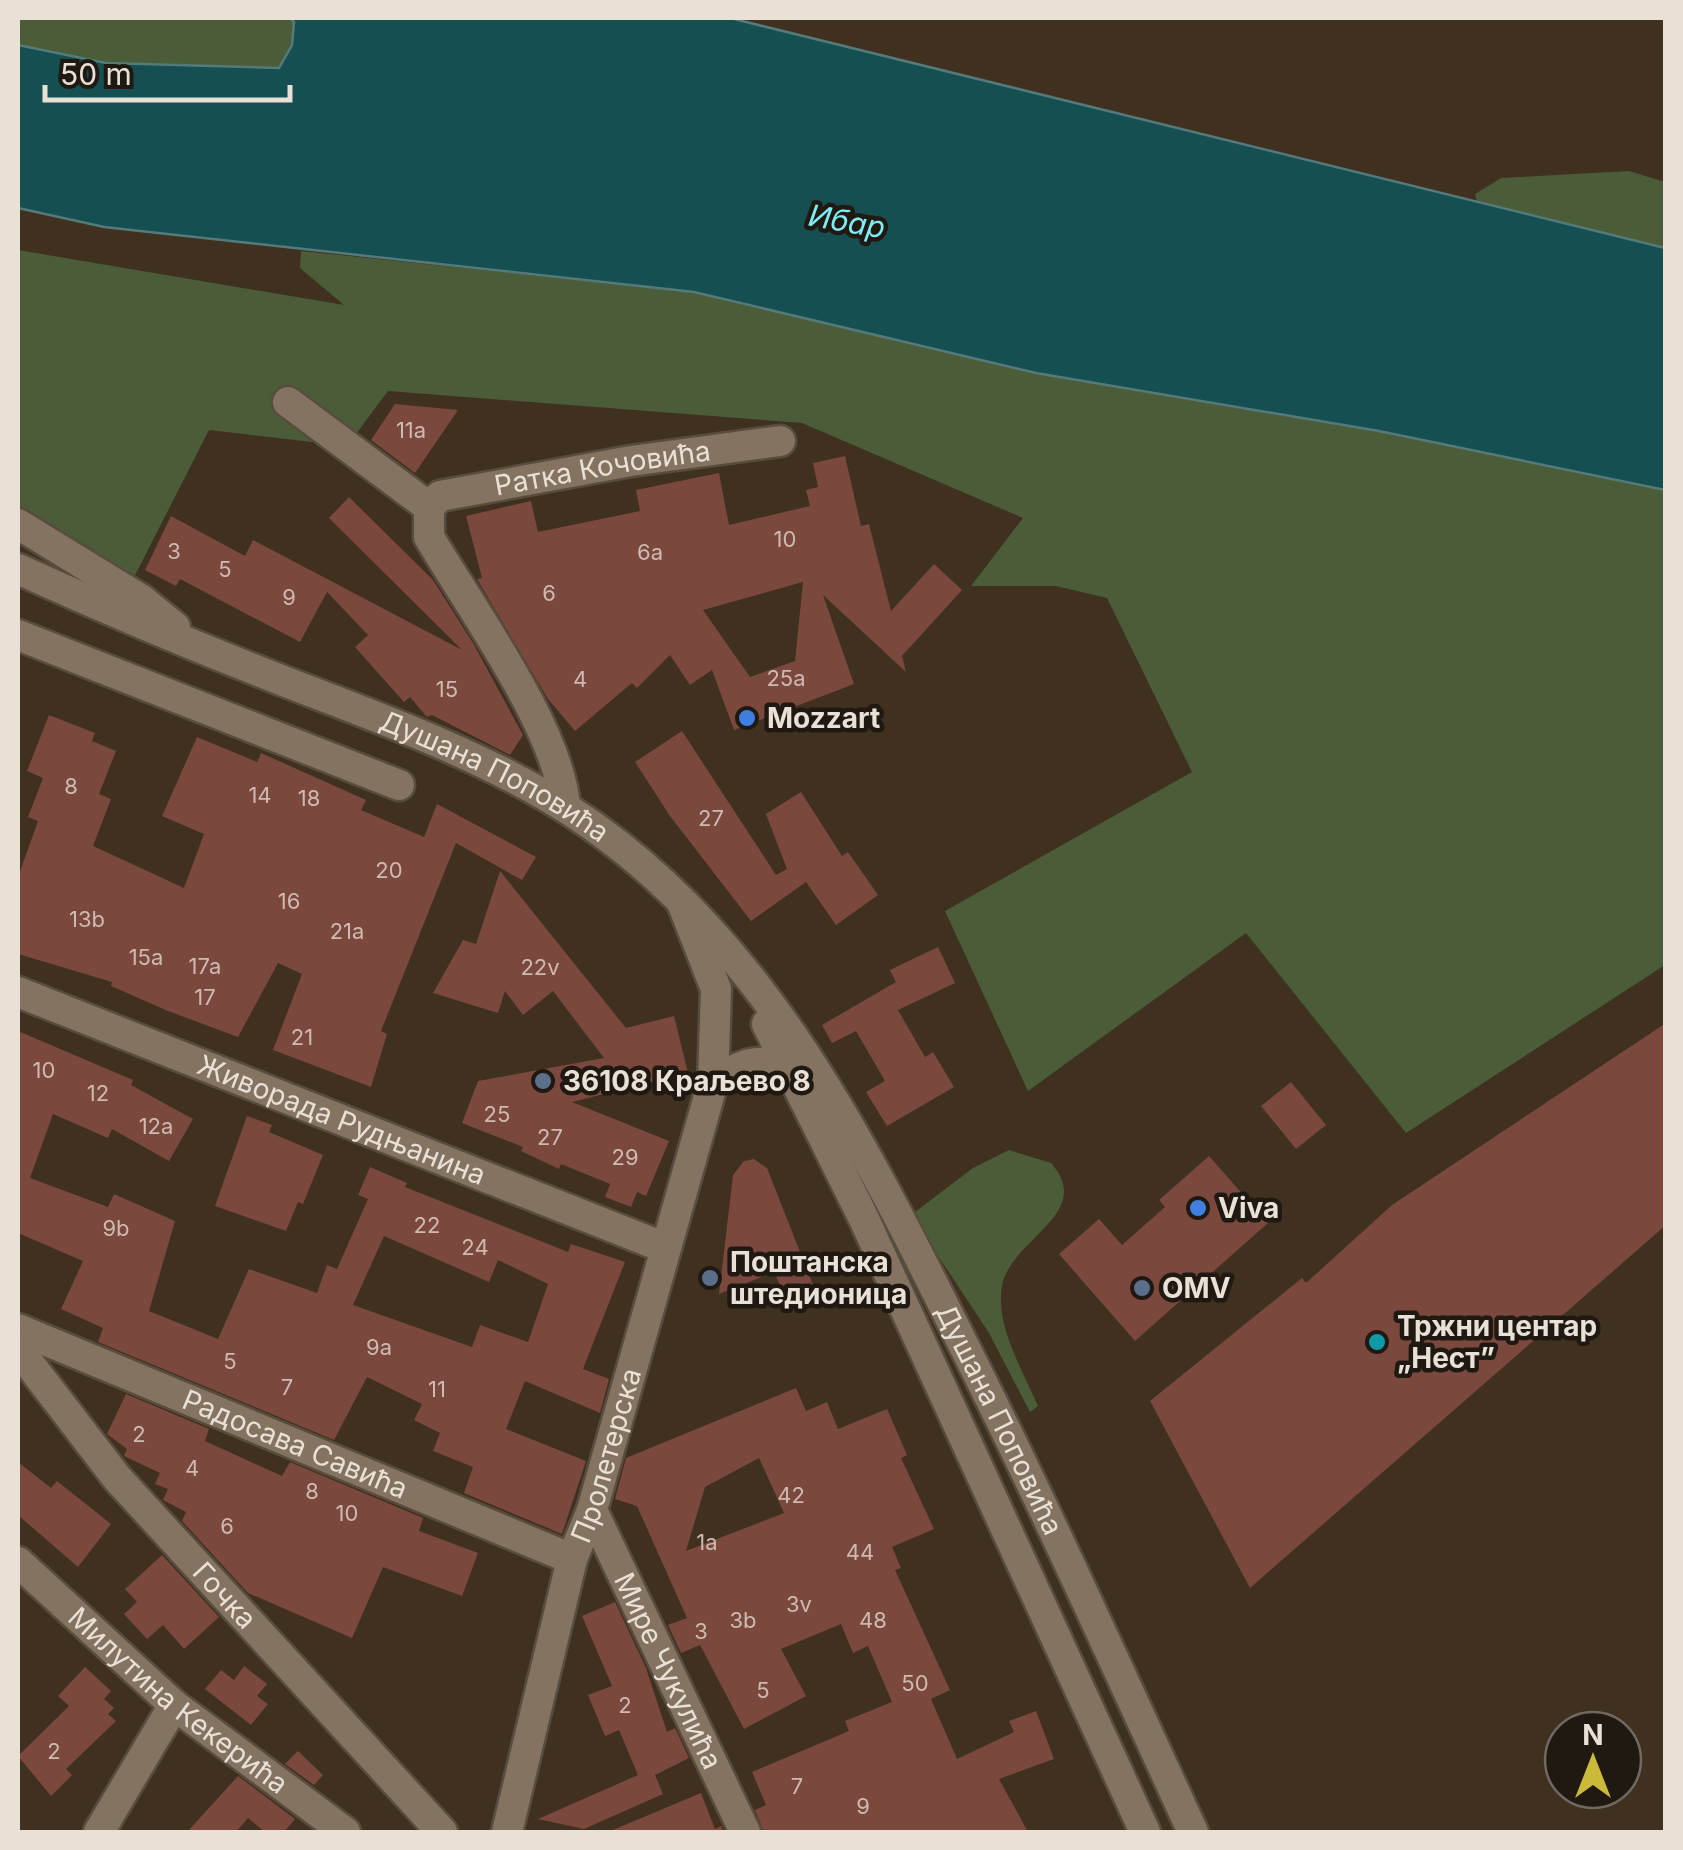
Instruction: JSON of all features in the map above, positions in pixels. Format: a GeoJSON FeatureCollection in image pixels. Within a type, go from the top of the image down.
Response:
{"type":"FeatureCollection","features":[{"type":"Feature","properties":{"kind":"street"},"geometry":{"type":"LineString","coordinates":[[288,402],[429,506],[429,537],[545,733],[561,774],[566,807]]}},
{"type":"Feature","properties":{"kind":"street","name":"Ратка Кочовића"},"geometry":{"type":"LineString","coordinates":[[429,506],[440,496],[780,441]]}},
{"type":"Feature","properties":{"kind":"street","name":"Душана Поповића"},"geometry":{"type":"LineString","coordinates":[[18,524],[142,600],[200,649]]}},
{"type":"Feature","properties":{"kind":"street","name":"Душана Поповића"},"geometry":{"type":"LineString","coordinates":[[18,569],[200,649],[386,721],[566,807],[640,863],[683,905],[811,1059],[875,1168],[1018,1454],[1193,1832]]}},
{"type":"Feature","properties":{"kind":"street","name":"Душана Поповића"},"geometry":{"type":"LineString","coordinates":[[18,635],[399,786]]}},
{"type":"Feature","properties":{"kind":"street","name":"Пролетерска"},"geometry":{"type":"LineString","coordinates":[[507,1832],[572,1559],[592,1510],[663,1247],[713,1082],[716,988],[683,905]]}},
{"type":"Feature","properties":{"kind":"street","name":"Душана Поповића"},"geometry":{"type":"LineString","coordinates":[[741,972],[864,1219],[1145,1832]]}},
{"type":"Feature","properties":{"kind":"street","name":"Живорада Рудњанина"},"geometry":{"type":"LineString","coordinates":[[18,992],[663,1247]]}},
{"type":"Feature","properties":{"kind":"street"},"geometry":{"type":"LineString","coordinates":[[713,1082],[737,1066],[758,1062],[772,1062],[790,1070]]}},
{"type":"Feature","properties":{"kind":"street","name":"Радосава Савића"},"geometry":{"type":"LineString","coordinates":[[18,1329],[572,1559]]}},
{"type":"Feature","properties":{"kind":"street","name":"Гочка"},"geometry":{"type":"LineString","coordinates":[[18,1350],[117,1478],[442,1832]]}},
{"type":"Feature","properties":{"kind":"street","name":"Мире Чукулића"},"geometry":{"type":"LineString","coordinates":[[592,1510],[745,1832]]}},
{"type":"Feature","properties":{"kind":"street","name":"Милутина Кекерића"},"geometry":{"type":"LineString","coordinates":[[18,1562],[174,1704],[345,1832]]}},
{"type":"Feature","properties":{"kind":"street"},"geometry":{"type":"LineString","coordinates":[[99,1832],[174,1704]]}},
{"type":"Feature","properties":{"kind":"green space"},"geometry":{"type":"Polygon","coordinates":[[[18,18],[290,18],[294,22],[292,45],[279,68],[106,63],[18,45],[18,18]]]}},
{"type":"Feature","properties":{"kind":"green space"},"geometry":{"type":"Polygon","coordinates":[[[1629,171],[1665,182],[1665,248],[1477,201],[1475,194],[1501,178],[1629,171]]]}},
{"type":"Feature","properties":{"kind":"green space"},"geometry":{"type":"Polygon","coordinates":[[[18,250],[344,305],[300,268],[301,251],[694,292],[1036,373],[1379,431],[1665,490],[1665,965],[1406,1133],[1246,933],[1028,1091],[945,911],[1192,772],[1107,598],[1056,586],[971,586],[1023,518],[802,423],[388,391],[347,446],[209,430],[127,591],[18,524],[18,250]]]}},
{"type":"Feature","properties":{"kind":"green space"},"geometry":{"type":"Polygon","coordinates":[[[1009,1150],[1051,1163],[1062,1181],[1063,1197],[1057,1212],[1019,1254],[1002,1286],[1006,1332],[1038,1406],[1030,1412],[989,1333],[911,1215],[973,1168],[1009,1150]]]}},
{"type":"Feature","properties":{"kind":"water","name":"Ибар"},"geometry":{"type":"Polygon","coordinates":[[[290,18],[730,18],[1665,248],[1665,490],[1379,431],[1036,373],[694,292],[104,227],[18,208],[18,45],[106,63],[279,68],[292,45],[294,22],[290,18]]]}},
{"type":"Feature","properties":{"kind":"building"},"geometry":{"type":"Polygon","coordinates":[[[395,404],[458,410],[415,473],[371,440],[395,404]]]}},
{"type":"Feature","properties":{"kind":"building"},"geometry":{"type":"Polygon","coordinates":[[[845,456],[861,526],[869,524],[891,611],[934,564],[962,590],[902,656],[906,672],[823,595],[854,684],[734,730],[712,670],[690,685],[670,655],[637,688],[632,683],[575,731],[548,699],[477,579],[482,578],[466,516],[531,501],[538,532],[640,511],[636,490],[719,473],[729,525],[810,506],[806,490],[818,487],[813,463],[845,456]],[[803,582],[703,610],[750,677],[795,661],[803,582]]]}},
{"type":"Feature","properties":{"kind":"building"},"geometry":{"type":"Polygon","coordinates":[[[349,497],[433,580],[473,643],[523,735],[510,755],[432,715],[427,717],[410,697],[404,702],[355,647],[368,635],[327,592],[300,642],[180,579],[176,586],[145,570],[171,516],[245,556],[253,540],[462,650],[329,518],[349,497]]]}},
{"type":"Feature","properties":{"kind":"building"},"geometry":{"type":"Polygon","coordinates":[[[49,715],[95,733],[92,741],[116,751],[99,794],[111,799],[93,846],[184,888],[204,834],[162,816],[197,737],[257,762],[261,753],[366,800],[361,810],[424,837],[437,804],[536,857],[522,880],[456,843],[381,1031],[387,1034],[371,1087],[273,1050],[302,974],[278,963],[238,1037],[168,1011],[111,986],[112,982],[18,954],[18,877],[38,821],[28,817],[43,778],[27,771],[49,715]]]}},
{"type":"Feature","properties":{"kind":"building"},"geometry":{"type":"Polygon","coordinates":[[[682,731],[776,875],[787,869],[766,814],[801,792],[842,856],[848,852],[878,895],[836,925],[806,882],[751,921],[670,816],[635,762],[682,731]]]}},
{"type":"Feature","properties":{"kind":"building"},"geometry":{"type":"Polygon","coordinates":[[[500,871],[626,1028],[674,1016],[688,1073],[572,1102],[669,1141],[646,1196],[637,1192],[631,1207],[605,1197],[610,1184],[561,1164],[559,1169],[521,1151],[523,1147],[462,1123],[478,1081],[604,1058],[553,991],[523,1015],[505,991],[498,1013],[433,993],[463,940],[476,944],[500,871]]]}},
{"type":"Feature","properties":{"kind":"building"},"geometry":{"type":"Polygon","coordinates":[[[938,947],[955,983],[898,1010],[925,1057],[933,1052],[954,1087],[887,1126],[866,1092],[885,1081],[856,1031],[832,1043],[822,1025],[896,982],[890,970],[938,947]]]}},
{"type":"Feature","properties":{"kind":"building","name":"Тржни центар „Нест”"},"geometry":{"type":"Polygon","coordinates":[[[1666,1023],[1666,1225],[1250,1588],[1150,1401],[1302,1278],[1306,1283],[1392,1205],[1666,1023]]]}},
{"type":"Feature","properties":{"kind":"building"},"geometry":{"type":"Polygon","coordinates":[[[18,1031],[133,1080],[131,1085],[193,1119],[169,1161],[112,1129],[108,1138],[53,1114],[30,1178],[108,1207],[114,1194],[175,1221],[149,1311],[218,1339],[249,1269],[317,1293],[327,1265],[337,1269],[368,1199],[358,1195],[370,1167],[407,1183],[405,1187],[568,1252],[571,1244],[625,1262],[583,1369],[609,1379],[600,1413],[525,1381],[506,1429],[586,1461],[562,1534],[464,1493],[473,1467],[433,1451],[440,1433],[414,1420],[422,1404],[367,1377],[334,1440],[98,1342],[103,1328],[61,1309],[83,1261],[18,1233],[18,1031]],[[384,1236],[353,1305],[472,1347],[480,1325],[528,1342],[548,1284],[498,1260],[489,1282],[384,1236]]]}},
{"type":"Feature","properties":{"kind":"building"},"geometry":{"type":"Polygon","coordinates":[[[1291,1082],[1326,1125],[1296,1149],[1261,1106],[1291,1082]]]}},
{"type":"Feature","properties":{"kind":"building"},"geometry":{"type":"Polygon","coordinates":[[[247,1116],[272,1125],[269,1132],[323,1155],[303,1204],[298,1202],[286,1231],[215,1206],[247,1116]]]}},
{"type":"Feature","properties":{"kind":"building","name":"OMV"},"geometry":{"type":"Polygon","coordinates":[[[1209,1156],[1268,1223],[1135,1341],[1059,1254],[1099,1219],[1122,1245],[1165,1207],[1159,1200],[1209,1156]]]}},
{"type":"Feature","properties":{"kind":"building"},"geometry":{"type":"Polygon","coordinates":[[[754,1159],[767,1168],[813,1285],[786,1298],[774,1272],[719,1294],[733,1175],[744,1161],[754,1159]]]}},
{"type":"Feature","properties":{"kind":"building"},"geometry":{"type":"Polygon","coordinates":[[[796,1388],[806,1411],[827,1402],[838,1429],[887,1409],[907,1455],[901,1458],[934,1529],[892,1547],[901,1568],[895,1570],[950,1690],[931,1699],[957,1759],[1014,1732],[1009,1721],[1036,1711],[1054,1759],[999,1779],[1028,1832],[764,1832],[755,1810],[766,1805],[752,1772],[849,1731],[845,1721],[892,1702],[868,1646],[853,1653],[841,1624],[781,1649],[806,1696],[744,1729],[700,1645],[681,1653],[668,1625],[687,1618],[637,1506],[615,1499],[626,1458],[796,1388]],[[759,1458],[705,1487],[686,1551],[784,1513],[759,1458]]]}},
{"type":"Feature","properties":{"kind":"building"},"geometry":{"type":"Polygon","coordinates":[[[126,1394],[209,1429],[205,1441],[282,1476],[290,1462],[423,1518],[419,1531],[478,1553],[462,1596],[383,1567],[352,1638],[248,1593],[182,1521],[186,1512],[163,1500],[168,1489],[155,1484],[160,1473],[124,1456],[127,1449],[107,1434],[126,1394]]]}},
{"type":"Feature","properties":{"kind":"building"},"geometry":{"type":"Polygon","coordinates":[[[18,1462],[51,1488],[57,1481],[111,1524],[78,1567],[18,1515],[18,1462]]]}},
{"type":"Feature","properties":{"kind":"building"},"geometry":{"type":"Polygon","coordinates":[[[162,1555],[219,1617],[184,1649],[163,1625],[147,1639],[124,1614],[137,1602],[125,1589],[162,1555]]]}},
{"type":"Feature","properties":{"kind":"building"},"geometry":{"type":"Polygon","coordinates":[[[615,1602],[646,1668],[667,1732],[675,1728],[689,1758],[655,1775],[663,1794],[584,1829],[538,1819],[638,1775],[619,1730],[605,1736],[588,1695],[612,1686],[582,1616],[615,1602]]]}},
{"type":"Feature","properties":{"kind":"building"},"geometry":{"type":"Polygon","coordinates":[[[244,1666],[267,1684],[257,1696],[268,1704],[251,1725],[205,1689],[221,1670],[234,1680],[244,1666]]]}},
{"type":"Feature","properties":{"kind":"building"},"geometry":{"type":"Polygon","coordinates":[[[85,1667],[111,1691],[104,1699],[114,1708],[108,1714],[116,1721],[66,1769],[72,1775],[51,1796],[18,1756],[69,1706],[58,1696],[85,1667]]]}},
{"type":"Feature","properties":{"kind":"building"},"geometry":{"type":"Polygon","coordinates":[[[298,1751],[323,1775],[314,1785],[285,1764],[298,1751]]]}},
{"type":"Feature","properties":{"kind":"building"},"geometry":{"type":"Polygon","coordinates":[[[238,1776],[295,1819],[284,1832],[265,1832],[248,1818],[236,1832],[187,1832],[238,1776]]]}},
{"type":"Feature","properties":{"kind":"building"},"geometry":{"type":"Polygon","coordinates":[[[701,1793],[715,1829],[721,1826],[724,1832],[608,1832],[701,1793]]]}},
{"type":"Feature","properties":{"kind":"place","name":"Mozzart"},"geometry":{"type":"Point","coordinates":[747,718]}},
{"type":"Feature","properties":{"kind":"place","name":"36108 Краљево 8"},"geometry":{"type":"Point","coordinates":[543,1081]}},
{"type":"Feature","properties":{"kind":"place","name":"Viva"},"geometry":{"type":"Point","coordinates":[1198,1208]}},
{"type":"Feature","properties":{"kind":"place","name":"Поштанска штедионица"},"geometry":{"type":"Point","coordinates":[710,1278]}},
{"type":"Feature","properties":{"kind":"place","name":"OMV"},"geometry":{"type":"Point","coordinates":[1142,1288]}},
{"type":"Feature","properties":{"kind":"place","name":"Тржни центар „Нест”"},"geometry":{"type":"Point","coordinates":[1377,1342]}}]}
